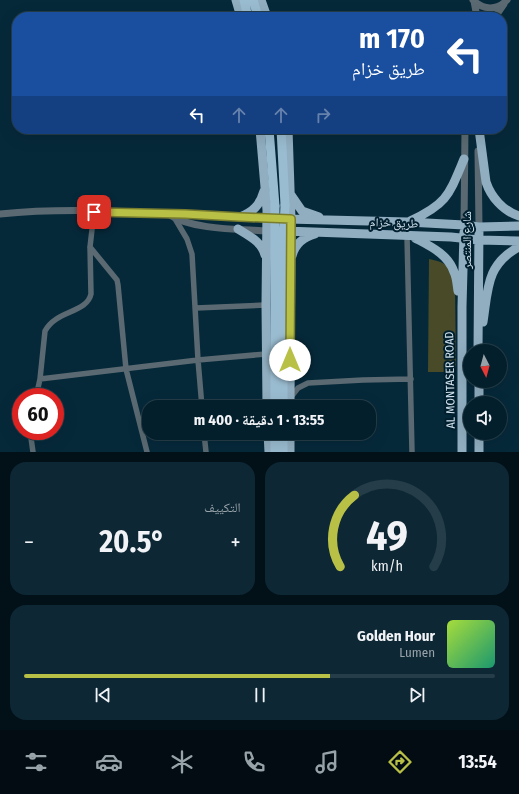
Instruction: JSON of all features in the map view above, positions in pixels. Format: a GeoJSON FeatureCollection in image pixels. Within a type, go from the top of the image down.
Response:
{"type":"FeatureCollection","features":[{"type":"Feature","properties":{"kind":"highway"},"geometry":{"type":"LineString","coordinates":[[244,0],[247,12]]}},
{"type":"Feature","properties":{"kind":"highway"},"geometry":{"type":"LineString","coordinates":[[253,0],[257,12]]}},
{"type":"Feature","properties":{"kind":"highway"},"geometry":{"type":"LineString","coordinates":[[270,134],[280,206]]}},
{"type":"Feature","properties":{"kind":"highway"},"geometry":{"type":"LineString","coordinates":[[275,400],[281,134]]}},
{"type":"Feature","properties":{"kind":"highway"},"geometry":{"type":"LineString","coordinates":[[279,251],[288,400]]}},
{"type":"Feature","properties":{"kind":"highway"},"geometry":{"type":"LineString","coordinates":[[275,440],[275,452]]}},
{"type":"Feature","properties":{"kind":"highway"},"geometry":{"type":"LineString","coordinates":[[283,440],[283,452]]}},
{"type":"Feature","properties":{"kind":"main road"},"geometry":{"type":"LineString","coordinates":[[236,0],[240,12]]}},
{"type":"Feature","properties":{"kind":"main road"},"geometry":{"type":"LineString","coordinates":[[261,0],[265,12]]}},
{"type":"Feature","properties":{"kind":"main road"},"geometry":{"type":"LineString","coordinates":[[261,134],[266,186],[267,218],[267,400]]}},
{"type":"Feature","properties":{"kind":"main road"},"geometry":{"type":"LineString","coordinates":[[288,134],[291,261],[288,400]]}},
{"type":"Feature","properties":{"kind":"main road"},"geometry":{"type":"LineString","coordinates":[[480,134],[488,189],[504,208],[519,216]]}},
{"type":"Feature","properties":{"kind":"main road"},"geometry":{"type":"LineString","coordinates":[[408,222],[432,209],[447,197],[464,159]]}},
{"type":"Feature","properties":{"kind":"main road"},"geometry":{"type":"LineString","coordinates":[[240,217],[255,209],[260,203],[266,186]]}},
{"type":"Feature","properties":{"kind":"main road"},"geometry":{"type":"LineString","coordinates":[[290,194],[302,211],[328,220]]}},
{"type":"Feature","properties":{"kind":"main road","name":"طريق خزام"},"geometry":{"type":"LineString","coordinates":[[267,218],[408,222],[479,227],[519,226]]}},
{"type":"Feature","properties":{"kind":"main road","name":"شارع المنتصر"},"geometry":{"type":"LineString","coordinates":[[462,307],[464,225]]}},
{"type":"Feature","properties":{"kind":"main road","name":"شارع المنتصر"},"geometry":{"type":"LineString","coordinates":[[478,344],[479,227]]}},
{"type":"Feature","properties":{"kind":"main road"},"geometry":{"type":"LineString","coordinates":[[238,229],[251,237],[261,246],[266,259]]}},
{"type":"Feature","properties":{"kind":"main road","name":"طريق خزام"},"geometry":{"type":"LineString","coordinates":[[267,231],[323,232],[519,241]]}},
{"type":"Feature","properties":{"kind":"main road"},"geometry":{"type":"LineString","coordinates":[[291,261],[293,252],[302,240],[313,234],[323,232]]}},
{"type":"Feature","properties":{"kind":"main road"},"geometry":{"type":"LineString","coordinates":[[409,236],[433,247],[446,258],[454,272],[462,307]]}},
{"type":"Feature","properties":{"kind":"main road"},"geometry":{"type":"LineString","coordinates":[[479,344],[488,282],[504,257],[519,247]]}},
{"type":"Feature","properties":{"kind":"main road","name":"AL MONTASER ROAD"},"geometry":{"type":"LineString","coordinates":[[462,307],[462,452]]}},
{"type":"Feature","properties":{"kind":"main road"},"geometry":{"type":"LineString","coordinates":[[268,440],[269,452]]}},
{"type":"Feature","properties":{"kind":"main road"},"geometry":{"type":"LineString","coordinates":[[290,440],[290,452]]}},
{"type":"Feature","properties":{"kind":"main road"},"geometry":{"type":"LineString","coordinates":[[479,440],[479,452]]}},
{"type":"Feature","properties":{"kind":"street"},"geometry":{"type":"LineString","coordinates":[[473,0],[486,8],[493,8],[506,1]]}},
{"type":"Feature","properties":{"kind":"street"},"geometry":{"type":"LineString","coordinates":[[473,0],[476,12]]}},
{"type":"Feature","properties":{"kind":"street"},"geometry":{"type":"LineString","coordinates":[[498,12],[506,1]]}},
{"type":"Feature","properties":{"kind":"street","name":"شارع المنتصر"},"geometry":{"type":"LineString","coordinates":[[464,225],[465,134]]}},
{"type":"Feature","properties":{"kind":"street","name":"شارع المنتصر"},"geometry":{"type":"LineString","coordinates":[[479,134],[479,227]]}},
{"type":"Feature","properties":{"kind":"street"},"geometry":{"type":"LineString","coordinates":[[0,214],[44,211],[171,216],[185,214],[267,218]]}},
{"type":"Feature","properties":{"kind":"street"},"geometry":{"type":"LineString","coordinates":[[38,388],[45,331],[49,324],[86,304],[90,299],[90,247],[94,212]]}},
{"type":"Feature","properties":{"kind":"street"},"geometry":{"type":"LineString","coordinates":[[171,216],[202,225],[267,231]]}},
{"type":"Feature","properties":{"kind":"street"},"geometry":{"type":"LineString","coordinates":[[171,216],[187,239],[191,249],[201,400]]}},
{"type":"Feature","properties":{"kind":"street"},"geometry":{"type":"LineString","coordinates":[[409,236],[412,452]]}},
{"type":"Feature","properties":{"kind":"street"},"geometry":{"type":"LineString","coordinates":[[90,247],[117,280],[126,369],[147,452]]}},
{"type":"Feature","properties":{"kind":"street"},"geometry":{"type":"LineString","coordinates":[[196,308],[266,305]]}},
{"type":"Feature","properties":{"kind":"street"},"geometry":{"type":"LineString","coordinates":[[40,379],[198,360],[266,354]]}},
{"type":"Feature","properties":{"kind":"street"},"geometry":{"type":"LineString","coordinates":[[290,400],[298,388],[308,383],[410,379]]}},
{"type":"Feature","properties":{"kind":"street"},"geometry":{"type":"LineString","coordinates":[[31,440],[33,452]]}},
{"type":"Feature","properties":{"kind":"street"},"geometry":{"type":"LineString","coordinates":[[205,440],[206,452]]}},
{"type":"Feature","properties":{"kind":"green space"},"geometry":{"type":"Polygon","coordinates":[[[429,259],[440,262],[450,269],[455,285],[456,372],[428,372],[429,259]]]}},
{"type":"Feature","properties":{"kind":"route"},"geometry":{"type":"LineString","coordinates":[[94,212],[185,214],[291,219],[290,360]]}}]}
